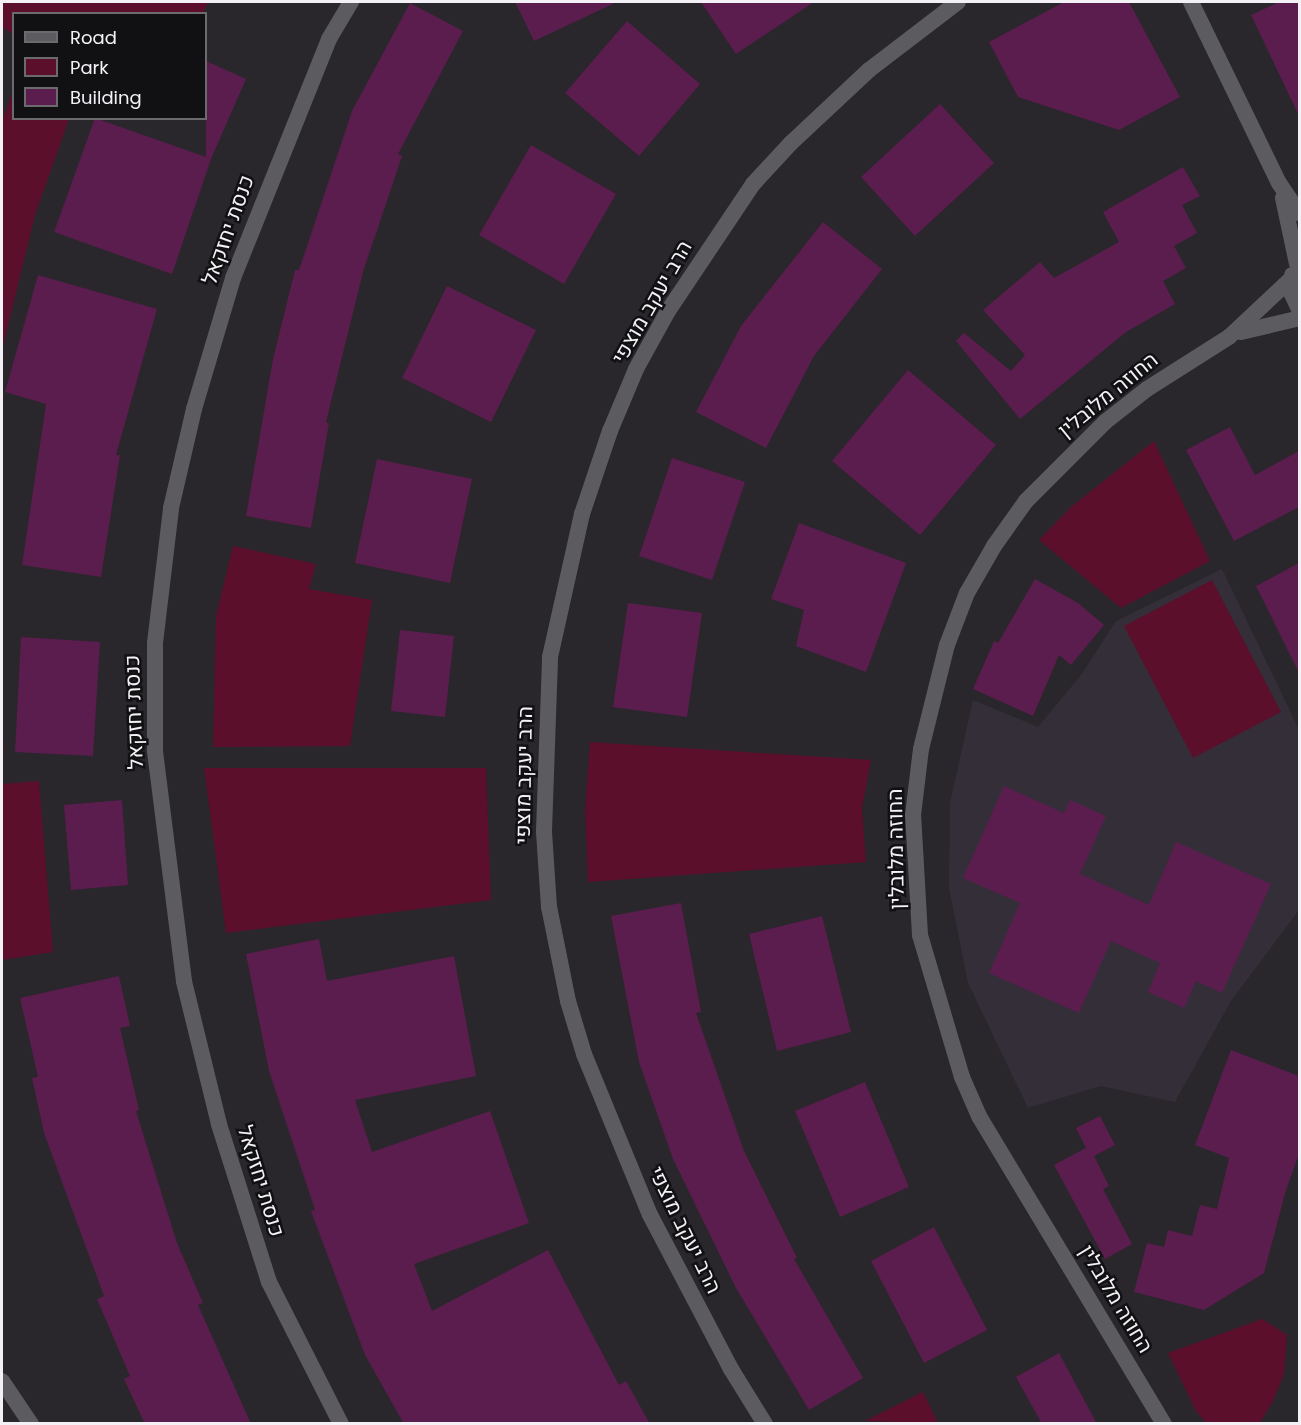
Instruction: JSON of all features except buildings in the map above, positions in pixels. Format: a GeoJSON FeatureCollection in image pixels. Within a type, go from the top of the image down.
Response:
{"type":"FeatureCollection","features":[{"type":"Feature","properties":{"kind":"street","name":"כנסת יחזקאל"},"geometry":{"type":"LineString","coordinates":[[340,1424],[269,1282],[219,1124],[184,981],[155,750],[154,643],[171,508],[194,409],[233,278],[320,61],[351,2]]}},
{"type":"Feature","properties":{"kind":"street","name":"הרב יעקב מוצפי"},"geometry":{"type":"LineString","coordinates":[[765,1424],[731,1369],[650,1215],[584,1054],[568,1002],[549,907],[544,831],[545,741],[550,657],[561,597],[582,514],[610,431],[636,369],[668,310],[753,184],[791,143],[869,70],[958,2]]}},
{"type":"Feature","properties":{"kind":"street"},"geometry":{"type":"LineString","coordinates":[[1191,2],[1279,183],[1299,214]]}},
{"type":"Feature","properties":{"kind":"street"},"geometry":{"type":"LineString","coordinates":[[1279,183],[1296,268],[1291,292],[1299,311]]}},
{"type":"Feature","properties":{"kind":"street","name":"החוזה מלובלין"},"geometry":{"type":"LineString","coordinates":[[1164,1424],[980,1116],[962,1077],[920,935],[913,815],[921,749],[947,645],[967,592],[994,546],[1026,501],[1105,422],[1147,389],[1229,337],[1296,268]]}},
{"type":"Feature","properties":{"kind":"street","name":"החוזה מלובלין"},"geometry":{"type":"LineString","coordinates":[[1229,337],[1270,323],[1299,318]]}},
{"type":"Feature","properties":{"kind":"street"},"geometry":{"type":"LineString","coordinates":[[2,1381],[31,1424]]}},
{"type":"Feature","properties":{"kind":"shaded area"},"geometry":{"type":"Polygon","coordinates":[[[1222,569],[1299,730],[1299,910],[1231,1001],[1175,1102],[1101,1086],[1028,1108],[968,983],[949,888],[950,803],[973,700],[1038,727],[1081,675],[1116,621],[1222,569]]]}},
{"type":"Feature","properties":{"kind":"green space"},"geometry":{"type":"Polygon","coordinates":[[[2,2],[208,2],[203,12],[12,12],[12,33],[2,27],[2,2]]]}},
{"type":"Feature","properties":{"kind":"green space"},"geometry":{"type":"Polygon","coordinates":[[[12,93],[12,120],[69,120],[35,215],[2,350],[2,121],[12,93]]]}},
{"type":"Feature","properties":{"kind":"green space"},"geometry":{"type":"Polygon","coordinates":[[[1154,441],[1210,561],[1121,608],[1039,540],[1071,507],[1154,441]]]}},
{"type":"Feature","properties":{"kind":"green space"},"geometry":{"type":"Polygon","coordinates":[[[233,546],[316,564],[309,589],[372,600],[350,746],[213,747],[216,616],[233,546]]]}},
{"type":"Feature","properties":{"kind":"green space"},"geometry":{"type":"Polygon","coordinates":[[[1212,580],[1281,712],[1193,758],[1124,626],[1212,580]]]}},
{"type":"Feature","properties":{"kind":"green space"},"geometry":{"type":"Polygon","coordinates":[[[590,742],[871,760],[862,808],[866,862],[588,882],[585,811],[590,742]]]}},
{"type":"Feature","properties":{"kind":"green space"},"geometry":{"type":"Polygon","coordinates":[[[204,768],[486,768],[491,900],[226,933],[204,768]]]}},
{"type":"Feature","properties":{"kind":"green space"},"geometry":{"type":"Polygon","coordinates":[[[39,781],[53,952],[2,960],[2,784],[39,781]]]}},
{"type":"Feature","properties":{"kind":"green space"},"geometry":{"type":"Polygon","coordinates":[[[1262,1319],[1287,1335],[1284,1374],[1273,1401],[1260,1423],[1206,1423],[1196,1411],[1168,1353],[1262,1319]]]}},
{"type":"Feature","properties":{"kind":"green space"},"geometry":{"type":"Polygon","coordinates":[[[923,1392],[938,1423],[865,1421],[923,1392]]]}}]}
